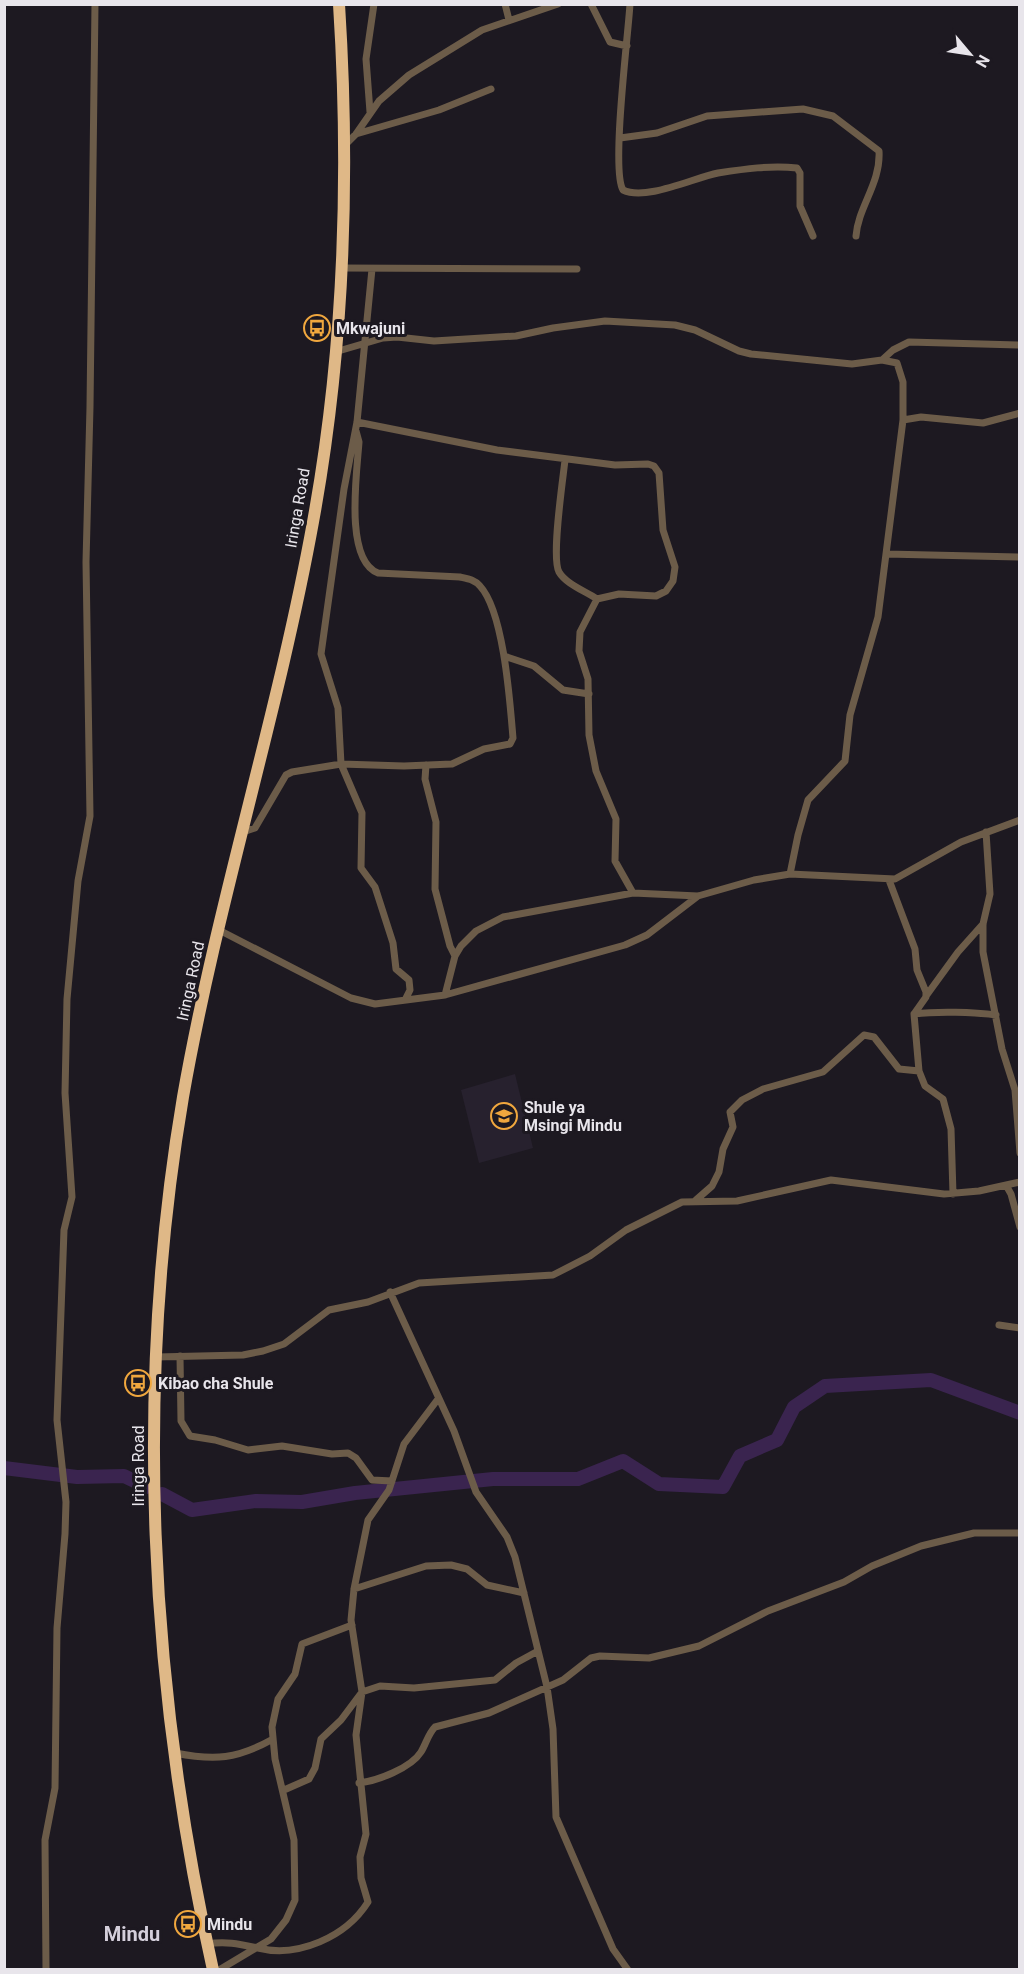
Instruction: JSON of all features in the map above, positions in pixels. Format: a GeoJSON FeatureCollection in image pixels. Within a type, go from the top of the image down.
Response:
{"type":"FeatureCollection","features":[{"type":"Feature","properties":{"kind":"highway","name":"Iringa Road"},"geometry":{"type":"LineString","coordinates":[[213,1970],[188,1845],[175,1754],[157,1575],[154,1520],[156,1357],[176,1147],[217,929],[279,680],[313,521],[335,352],[340,268],[344,146],[339,4]]}},
{"type":"Feature","properties":{"kind":"street"},"geometry":{"type":"LineString","coordinates":[[46,1970],[45,1853],[55,1788],[57,1628],[66,1502],[57,1413],[64,1230],[72,1186],[65,1093],[67,1009],[78,881],[90,816],[86,562],[95,4]]}},
{"type":"Feature","properties":{"kind":"street"},"geometry":{"type":"LineString","coordinates":[[370,112],[366,59],[374,4]]}},
{"type":"Feature","properties":{"kind":"street"},"geometry":{"type":"LineString","coordinates":[[505,4],[509,20]]}},
{"type":"Feature","properties":{"kind":"street"},"geometry":{"type":"LineString","coordinates":[[344,146],[356,134],[379,100],[409,75],[482,30],[558,4]]}},
{"type":"Feature","properties":{"kind":"street"},"geometry":{"type":"LineString","coordinates":[[591,4],[610,42],[627,46]]}},
{"type":"Feature","properties":{"kind":"street"},"geometry":{"type":"LineString","coordinates":[[630,4],[618,178],[627,192],[656,191],[719,173],[756,168],[797,168],[800,173],[800,206],[813,236]]}},
{"type":"Feature","properties":{"kind":"street"},"geometry":{"type":"LineString","coordinates":[[356,134],[439,110],[491,89]]}},
{"type":"Feature","properties":{"kind":"street"},"geometry":{"type":"LineString","coordinates":[[620,138],[657,133],[707,116],[803,110],[833,116],[879,151],[875,183],[858,224],[856,236]]}},
{"type":"Feature","properties":{"kind":"street"},"geometry":{"type":"LineString","coordinates":[[340,268],[577,269]]}},
{"type":"Feature","properties":{"kind":"street"},"geometry":{"type":"LineString","coordinates":[[372,269],[356,431],[344,489],[321,654],[338,708],[341,764],[362,813],[361,868],[375,887],[393,943],[396,969],[409,980],[410,990],[405,1000]]}},
{"type":"Feature","properties":{"kind":"street"},"geometry":{"type":"LineString","coordinates":[[335,352],[364,345],[370,341],[397,337],[434,342],[516,336],[605,321],[675,325],[695,330],[739,351],[751,354],[852,364],[882,360],[897,363],[901,371],[903,420],[878,616],[853,704],[845,761],[808,800],[790,874]]}},
{"type":"Feature","properties":{"kind":"street"},"geometry":{"type":"LineString","coordinates":[[882,360],[892,350],[909,342],[1020,345]]}},
{"type":"Feature","properties":{"kind":"street"},"geometry":{"type":"LineString","coordinates":[[903,420],[921,417],[984,423],[1020,413]]}},
{"type":"Feature","properties":{"kind":"street"},"geometry":{"type":"LineString","coordinates":[[357,422],[497,450],[615,465],[648,464],[654,466],[659,473],[663,530],[667,549],[675,567],[674,580],[666,591],[656,596],[619,594],[597,599],[566,580],[558,570],[558,508],[565,459]]}},
{"type":"Feature","properties":{"kind":"street"},"geometry":{"type":"LineString","coordinates":[[243,832],[255,828],[288,773],[341,764],[452,764],[484,748],[512,741],[510,698],[504,656],[494,611],[484,590],[472,579],[378,573],[367,567],[359,550],[356,530],[359,442],[356,431]]}},
{"type":"Feature","properties":{"kind":"street"},"geometry":{"type":"LineString","coordinates":[[886,554],[1020,557]]}},
{"type":"Feature","properties":{"kind":"street"},"geometry":{"type":"LineString","coordinates":[[597,599],[584,621],[578,643],[580,659],[588,680],[589,735],[600,780],[616,819],[615,861],[633,893]]}},
{"type":"Feature","properties":{"kind":"street"},"geometry":{"type":"LineString","coordinates":[[504,656],[534,666],[558,688],[589,694]]}},
{"type":"Feature","properties":{"kind":"street"},"geometry":{"type":"LineString","coordinates":[[426,765],[425,779],[436,822],[435,889],[450,946],[455,956]]}},
{"type":"Feature","properties":{"kind":"street"},"geometry":{"type":"LineString","coordinates":[[445,995],[455,956],[476,931],[503,917],[633,893],[698,896],[754,880],[790,874],[889,880],[899,878],[952,847],[1020,820]]}},
{"type":"Feature","properties":{"kind":"street"},"geometry":{"type":"LineString","coordinates":[[986,832],[990,894],[982,924],[983,952],[1002,1049],[1015,1090],[1020,1154]]}},
{"type":"Feature","properties":{"kind":"street"},"geometry":{"type":"LineString","coordinates":[[889,880],[915,949],[917,970],[926,996]]}},
{"type":"Feature","properties":{"kind":"street"},"geometry":{"type":"LineString","coordinates":[[217,929],[351,998],[375,1004],[445,995],[637,941],[698,896]]}},
{"type":"Feature","properties":{"kind":"street"},"geometry":{"type":"LineString","coordinates":[[953,1194],[951,1129],[943,1099],[926,1086],[919,1071],[914,1014],[958,952],[982,924]]}},
{"type":"Feature","properties":{"kind":"street"},"geometry":{"type":"LineString","coordinates":[[914,1014],[973,1012],[996,1015]]}},
{"type":"Feature","properties":{"kind":"street"},"geometry":{"type":"LineString","coordinates":[[696,1200],[715,1181],[723,1149],[732,1132],[730,1112],[742,1100],[763,1089],[823,1072],[864,1035],[874,1037],[899,1069],[919,1071]]}},
{"type":"Feature","properties":{"kind":"street"},"geometry":{"type":"LineString","coordinates":[[156,1357],[243,1354],[264,1351],[284,1344],[329,1310],[368,1302],[390,1292],[433,1281],[553,1275],[590,1256],[631,1227],[682,1202],[736,1201],[831,1180],[953,1194],[1020,1182]]}},
{"type":"Feature","properties":{"kind":"street"},"geometry":{"type":"LineString","coordinates":[[1007,1186],[1020,1227]]}},
{"type":"Feature","properties":{"kind":"street"},"geometry":{"type":"LineString","coordinates":[[390,1292],[454,1431],[477,1492],[511,1545],[547,1687],[553,1729],[556,1817],[613,1949],[628,1970]]}},
{"type":"Feature","properties":{"kind":"street"},"geometry":{"type":"LineString","coordinates":[[999,1325],[1020,1328]]}},
{"type":"Feature","properties":{"kind":"street"},"geometry":{"type":"LineString","coordinates":[[180,1356],[181,1421],[183,1429],[190,1436],[216,1440],[248,1450],[282,1446],[332,1454],[348,1453],[356,1458],[372,1480],[392,1481]]}},
{"type":"Feature","properties":{"kind":"street"},"geometry":{"type":"LineString","coordinates":[[207,1944],[233,1942],[258,1948],[309,1947],[349,1924],[368,1902],[360,1857],[366,1834],[359,1783],[356,1735],[362,1692],[352,1625],[354,1589],[367,1524],[392,1481],[404,1444],[438,1399]]}},
{"type":"Feature","properties":{"kind":"street"},"geometry":{"type":"LineString","coordinates":[[359,1783],[385,1777],[414,1760],[421,1754],[435,1727],[480,1717],[563,1680],[591,1658],[600,1656],[649,1658],[707,1643],[768,1611],[844,1582],[873,1566],[921,1546],[974,1533],[1020,1533]]}},
{"type":"Feature","properties":{"kind":"street"},"geometry":{"type":"LineString","coordinates":[[354,1589],[426,1566],[451,1565],[467,1569],[487,1585],[524,1593]]}},
{"type":"Feature","properties":{"kind":"street"},"geometry":{"type":"LineString","coordinates":[[219,1970],[271,1939],[286,1920],[295,1900],[294,1840],[273,1739],[274,1709],[295,1674],[302,1644],[306,1640],[352,1625]]}},
{"type":"Feature","properties":{"kind":"street"},"geometry":{"type":"LineString","coordinates":[[284,1790],[309,1779],[315,1768],[321,1739],[341,1720],[362,1692],[380,1686],[414,1688],[495,1680],[516,1663],[538,1651]]}},
{"type":"Feature","properties":{"kind":"street"},"geometry":{"type":"LineString","coordinates":[[175,1754],[204,1758],[236,1757],[273,1739]]}},
{"type":"Feature","properties":{"kind":"shaded area"},"geometry":{"type":"Polygon","coordinates":[[[515,1074],[533,1148],[479,1163],[461,1090],[515,1074]]]}},
{"type":"Feature","properties":{"kind":"waterway"},"geometry":{"type":"LineString","coordinates":[[162,1494],[192,1510],[256,1501],[302,1502],[355,1493],[493,1479],[578,1479],[623,1461],[659,1484],[723,1487],[740,1456],[777,1440],[794,1407],[825,1386],[931,1380],[1020,1413]]}},
{"type":"Feature","properties":{"kind":"waterway"},"geometry":{"type":"LineString","coordinates":[[4,1468],[77,1477],[124,1476],[147,1487]]}},
{"type":"Feature","properties":{"kind":"place","name":"Mkwajuni"},"geometry":{"type":"Point","coordinates":[317,328]}},
{"type":"Feature","properties":{"kind":"place","name":"Shule ya Msingi Mindu"},"geometry":{"type":"Point","coordinates":[504,1116]}},
{"type":"Feature","properties":{"kind":"place","name":"Kibao cha Shule"},"geometry":{"type":"Point","coordinates":[138,1383]}},
{"type":"Feature","properties":{"kind":"place","name":"Mindu"},"geometry":{"type":"Point","coordinates":[188,1924]}},
{"type":"Feature","properties":{"kind":"district","name":"Mindu"},"geometry":{"type":"Point","coordinates":[132,1934]}}]}
